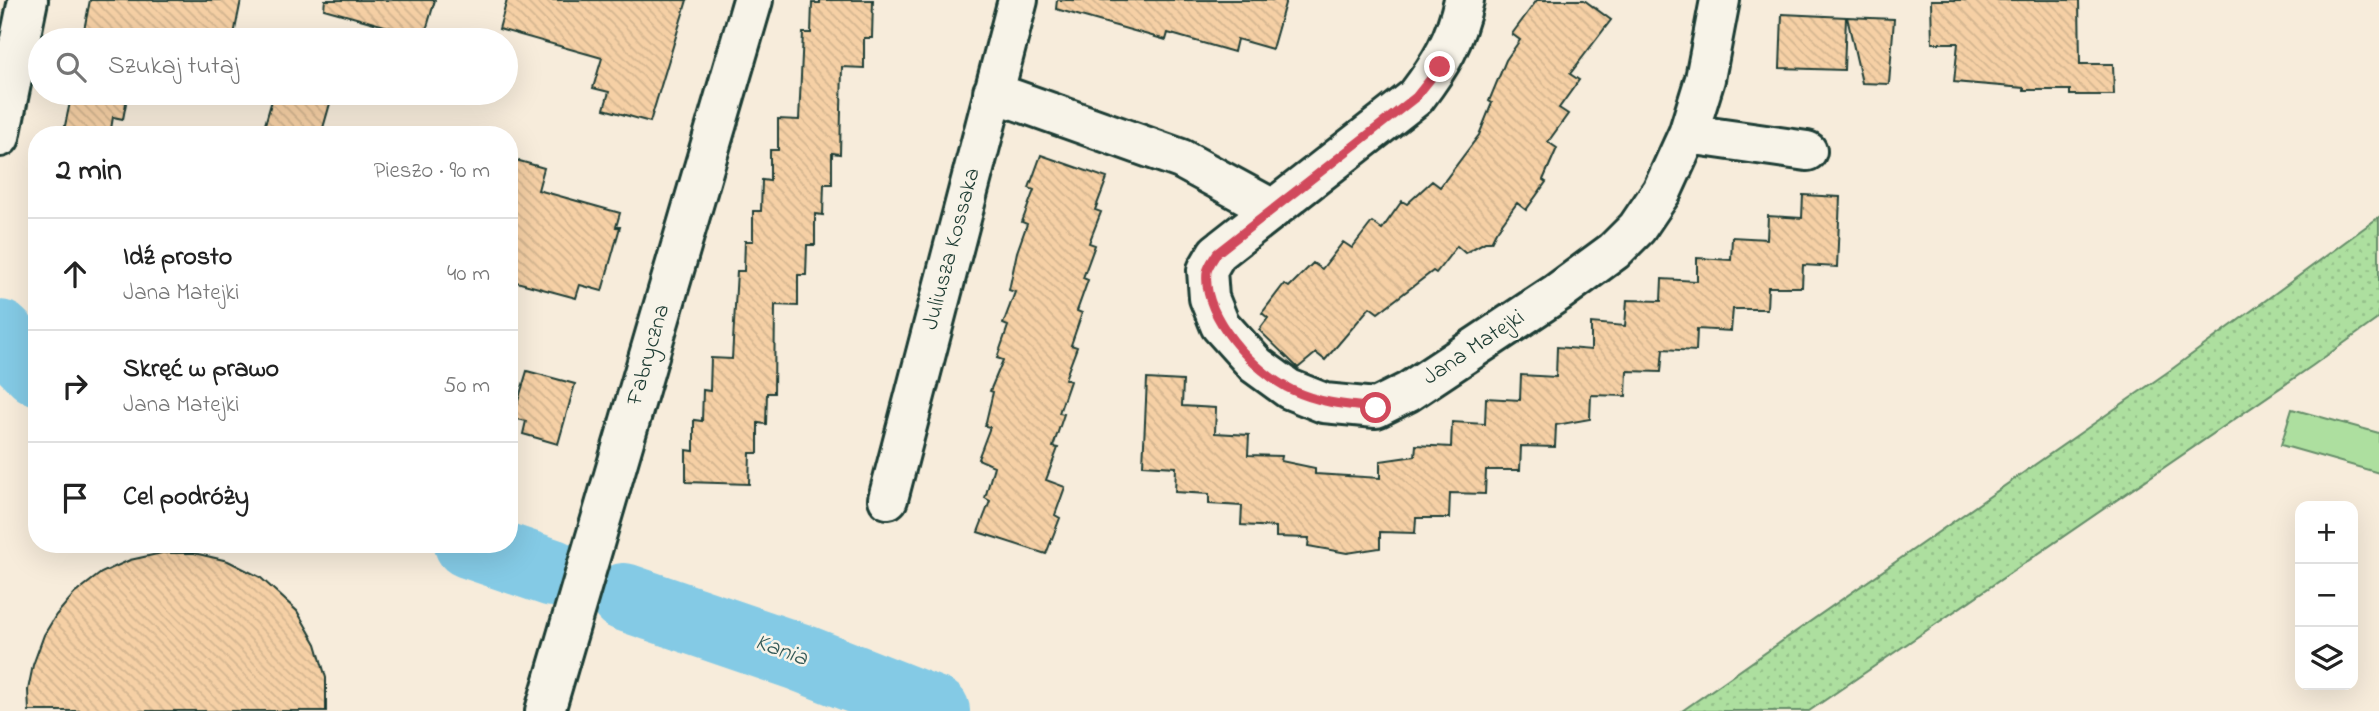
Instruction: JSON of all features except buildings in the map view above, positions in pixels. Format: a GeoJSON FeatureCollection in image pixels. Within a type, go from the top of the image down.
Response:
{"type":"FeatureCollection","features":[{"type":"Feature","properties":{"kind":"street"},"geometry":{"type":"LineString","coordinates":[[0,137],[28,0]]}},
{"type":"Feature","properties":{"kind":"street","name":"Fabryczna"},"geometry":{"type":"LineString","coordinates":[[545,711],[753,0]]}},
{"type":"Feature","properties":{"kind":"street","name":"Juliusza Kossaka"},"geometry":{"type":"LineString","coordinates":[[888,499],[1018,0]]}},
{"type":"Feature","properties":{"kind":"street","name":"Jana Matejki"},"geometry":{"type":"LineString","coordinates":[[1464,0],[1458,26],[1440,67],[1416,97],[1271,208],[1217,253],[1207,270],[1209,298],[1220,325],[1256,365],[1289,389],[1324,403],[1376,408],[1419,384],[1557,293],[1614,251],[1637,228],[1662,191],[1688,134],[1705,79],[1720,0]]}},
{"type":"Feature","properties":{"kind":"street"},"geometry":{"type":"LineString","coordinates":[[993,92],[1181,159],[1271,208]]}},
{"type":"Feature","properties":{"kind":"street"},"geometry":{"type":"LineString","coordinates":[[1688,134],[1807,151]]}},
{"type":"Feature","properties":{"kind":"green space"},"geometry":{"type":"Polygon","coordinates":[[[2379,217],[2379,318],[2312,366],[1809,711],[1682,711],[2172,369],[2379,217]]]}},
{"type":"Feature","properties":{"kind":"green space"},"geometry":{"type":"Polygon","coordinates":[[[2292,409],[2379,433],[2379,473],[2281,445],[2292,409]]]}},
{"type":"Feature","properties":{"kind":"waterway","name":"Kania"},"geometry":{"type":"LineString","coordinates":[[0,334],[28,362]]}},
{"type":"Feature","properties":{"kind":"waterway","name":"Kania"},"geometry":{"type":"LineString","coordinates":[[494,553],[553,573]]}},
{"type":"Feature","properties":{"kind":"waterway","name":"Kania"},"geometry":{"type":"LineString","coordinates":[[624,597],[799,657],[936,711]]}},
{"type":"Feature","properties":{"kind":"route"},"geometry":{"type":"LineString","coordinates":[[1376,408],[1324,403],[1289,389],[1256,365],[1220,325],[1209,298],[1207,270],[1217,253],[1271,208],[1416,97],[1440,67]]}}]}
